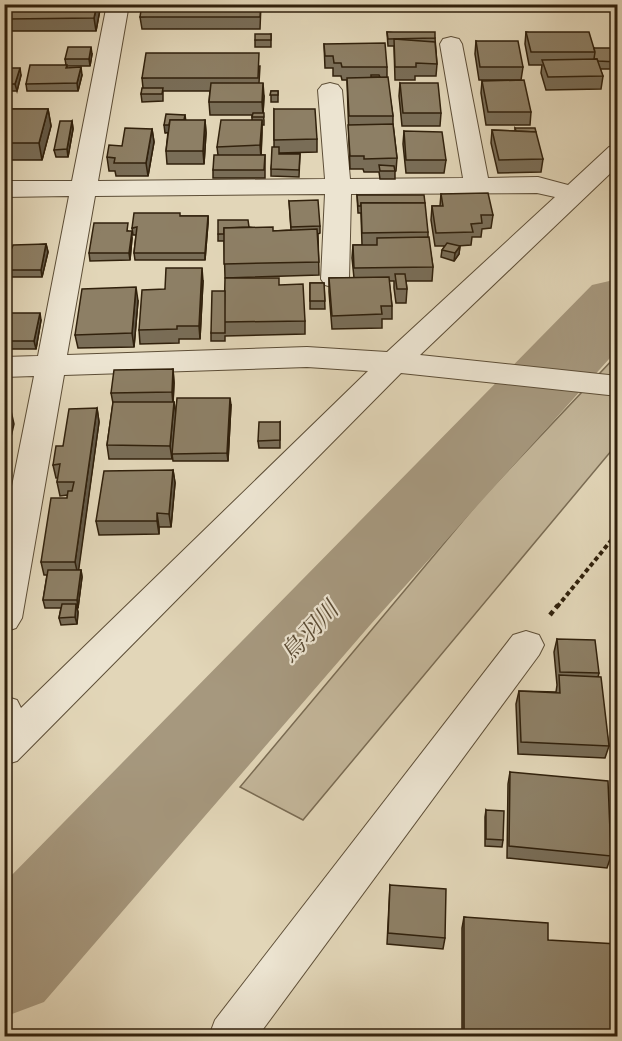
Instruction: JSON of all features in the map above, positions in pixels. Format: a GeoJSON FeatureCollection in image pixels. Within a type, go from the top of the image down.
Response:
{"type":"FeatureCollection","features":[{"type":"Feature","properties":{"kind":"street"},"geometry":{"type":"LineString","coordinates":[[4,618],[82,188],[118,4]]}},
{"type":"Feature","properties":{"kind":"street"},"geometry":{"type":"LineString","coordinates":[[451,44],[477,185]]}},
{"type":"Feature","properties":{"kind":"street"},"geometry":{"type":"LineString","coordinates":[[330,90],[338,186],[336,279]]}},
{"type":"Feature","properties":{"kind":"street"},"geometry":{"type":"LineString","coordinates":[[8,733],[405,363],[572,194],[618,152]]}},
{"type":"Feature","properties":{"kind":"street"},"geometry":{"type":"LineString","coordinates":[[4,189],[538,185],[572,194]]}},
{"type":"Feature","properties":{"kind":"street"},"geometry":{"type":"LineString","coordinates":[[4,367],[308,357],[405,363],[618,386]]}},
{"type":"Feature","properties":{"kind":"street"},"geometry":{"type":"LineString","coordinates":[[231,1036],[526,645]]}},
{"type":"Feature","properties":{"kind":"path"},"geometry":{"type":"LineString","coordinates":[[526,645],[618,532]]}},
{"type":"Feature","properties":{"kind":"shaded area"},"geometry":{"type":"Polygon","coordinates":[[[617,355],[617,444],[303,820],[240,787],[482,498],[617,355]]]}},
{"type":"Feature","properties":{"kind":"building"},"geometry":{"type":"Polygon","coordinates":[[[11,4],[97,4],[94,18],[7,19],[11,4]]]}},
{"type":"Feature","properties":{"kind":"building"},"geometry":{"type":"Polygon","coordinates":[[[142,4],[261,4],[260,17],[140,17],[142,4]]]}},
{"type":"Feature","properties":{"kind":"building"},"geometry":{"type":"Polygon","coordinates":[[[387,32],[435,32],[435,38],[388,39],[387,32]]]}},
{"type":"Feature","properties":{"kind":"building"},"geometry":{"type":"Polygon","coordinates":[[[526,32],[589,32],[595,52],[531,52],[526,32]]]}},
{"type":"Feature","properties":{"kind":"building"},"geometry":{"type":"Polygon","coordinates":[[[255,34],[271,34],[271,40],[255,40],[255,34]]]}},
{"type":"Feature","properties":{"kind":"building"},"geometry":{"type":"Polygon","coordinates":[[[394,39],[435,42],[437,64],[416,63],[416,67],[395,67],[394,39]]]}},
{"type":"Feature","properties":{"kind":"building"},"geometry":{"type":"Polygon","coordinates":[[[476,41],[518,41],[523,67],[480,67],[476,41]]]}},
{"type":"Feature","properties":{"kind":"building"},"geometry":{"type":"Polygon","coordinates":[[[385,43],[387,67],[342,67],[341,63],[334,63],[333,56],[325,56],[324,44],[385,43]]]}},
{"type":"Feature","properties":{"kind":"building"},"geometry":{"type":"Polygon","coordinates":[[[68,47],[91,47],[89,59],[65,59],[68,47]]]}},
{"type":"Feature","properties":{"kind":"building"},"geometry":{"type":"Polygon","coordinates":[[[594,48],[613,48],[617,62],[594,59],[594,48]]]}},
{"type":"Feature","properties":{"kind":"building"},"geometry":{"type":"Polygon","coordinates":[[[146,53],[259,53],[258,78],[142,78],[146,53]]]}},
{"type":"Feature","properties":{"kind":"building"},"geometry":{"type":"Polygon","coordinates":[[[597,59],[603,76],[548,77],[542,60],[597,59]]]}},
{"type":"Feature","properties":{"kind":"building"},"geometry":{"type":"Polygon","coordinates":[[[30,65],[81,67],[77,83],[26,84],[30,65]]]}},
{"type":"Feature","properties":{"kind":"building"},"geometry":{"type":"Polygon","coordinates":[[[4,66],[20,68],[15,84],[4,84],[4,66]]]}},
{"type":"Feature","properties":{"kind":"building"},"geometry":{"type":"Polygon","coordinates":[[[388,77],[393,116],[349,116],[347,78],[388,77]]]}},
{"type":"Feature","properties":{"kind":"building"},"geometry":{"type":"Polygon","coordinates":[[[524,80],[531,112],[488,112],[482,81],[524,80]]]}},
{"type":"Feature","properties":{"kind":"building"},"geometry":{"type":"Polygon","coordinates":[[[211,83],[263,83],[262,102],[209,102],[211,83]]]}},
{"type":"Feature","properties":{"kind":"building"},"geometry":{"type":"Polygon","coordinates":[[[400,83],[438,83],[441,113],[403,113],[400,83]]]}},
{"type":"Feature","properties":{"kind":"building"},"geometry":{"type":"Polygon","coordinates":[[[142,88],[163,88],[162,94],[141,94],[142,88]]]}},
{"type":"Feature","properties":{"kind":"building"},"geometry":{"type":"Polygon","coordinates":[[[271,91],[278,91],[278,95],[270,95],[271,91]]]}},
{"type":"Feature","properties":{"kind":"building"},"geometry":{"type":"Polygon","coordinates":[[[4,109],[48,109],[39,143],[4,143],[4,109]]]}},
{"type":"Feature","properties":{"kind":"building"},"geometry":{"type":"Polygon","coordinates":[[[274,109],[315,109],[317,139],[274,140],[274,109]]]}},
{"type":"Feature","properties":{"kind":"building"},"geometry":{"type":"Polygon","coordinates":[[[253,113],[264,113],[264,117],[252,117],[253,113]]]}},
{"type":"Feature","properties":{"kind":"building"},"geometry":{"type":"Polygon","coordinates":[[[166,114],[185,115],[184,120],[170,120],[169,125],[164,125],[166,114]]]}},
{"type":"Feature","properties":{"kind":"building"},"geometry":{"type":"Polygon","coordinates":[[[170,120],[205,120],[203,151],[166,151],[170,120]]]}},
{"type":"Feature","properties":{"kind":"building"},"geometry":{"type":"Polygon","coordinates":[[[221,120],[262,120],[260,145],[217,147],[221,120]]]}},
{"type":"Feature","properties":{"kind":"building"},"geometry":{"type":"Polygon","coordinates":[[[60,121],[72,121],[67,149],[54,150],[60,121]]]}},
{"type":"Feature","properties":{"kind":"building"},"geometry":{"type":"Polygon","coordinates":[[[393,124],[397,158],[364,159],[364,156],[350,156],[348,125],[393,124]]]}},
{"type":"Feature","properties":{"kind":"building"},"geometry":{"type":"Polygon","coordinates":[[[125,128],[152,129],[146,163],[114,163],[115,158],[107,157],[109,145],[122,146],[125,128]]]}},
{"type":"Feature","properties":{"kind":"building"},"geometry":{"type":"Polygon","coordinates":[[[515,128],[535,128],[536,132],[516,131],[515,128]]]}},
{"type":"Feature","properties":{"kind":"building"},"geometry":{"type":"Polygon","coordinates":[[[492,130],[536,132],[543,159],[499,160],[492,130]]]}},
{"type":"Feature","properties":{"kind":"building"},"geometry":{"type":"Polygon","coordinates":[[[404,131],[442,132],[446,160],[406,160],[404,131]]]}},
{"type":"Feature","properties":{"kind":"building"},"geometry":{"type":"Polygon","coordinates":[[[272,147],[279,147],[279,154],[300,154],[299,170],[271,169],[272,147]]]}},
{"type":"Feature","properties":{"kind":"building"},"geometry":{"type":"Polygon","coordinates":[[[214,155],[265,155],[264,170],[213,170],[214,155]]]}},
{"type":"Feature","properties":{"kind":"building"},"geometry":{"type":"Polygon","coordinates":[[[379,165],[394,166],[395,171],[380,171],[379,165]]]}},
{"type":"Feature","properties":{"kind":"building"},"geometry":{"type":"Polygon","coordinates":[[[488,193],[493,215],[481,215],[482,223],[471,224],[473,232],[436,233],[432,206],[443,206],[441,194],[488,193]]]}},
{"type":"Feature","properties":{"kind":"building"},"geometry":{"type":"Polygon","coordinates":[[[357,195],[424,195],[425,203],[361,203],[361,206],[358,206],[357,195]]]}},
{"type":"Feature","properties":{"kind":"building"},"geometry":{"type":"Polygon","coordinates":[[[318,200],[320,226],[291,227],[289,201],[318,200]]]}},
{"type":"Feature","properties":{"kind":"building"},"geometry":{"type":"Polygon","coordinates":[[[361,203],[425,203],[428,232],[362,233],[361,203]]]}},
{"type":"Feature","properties":{"kind":"building"},"geometry":{"type":"Polygon","coordinates":[[[134,213],[180,213],[180,216],[208,216],[205,253],[134,253],[137,227],[132,228],[134,213]]]}},
{"type":"Feature","properties":{"kind":"building"},"geometry":{"type":"Polygon","coordinates":[[[218,220],[248,220],[249,227],[224,228],[224,234],[218,234],[218,220]]]}},
{"type":"Feature","properties":{"kind":"building"},"geometry":{"type":"Polygon","coordinates":[[[94,223],[128,223],[127,231],[132,231],[129,253],[89,253],[94,223]]]}},
{"type":"Feature","properties":{"kind":"building"},"geometry":{"type":"Polygon","coordinates":[[[273,227],[273,231],[317,229],[319,262],[224,264],[224,228],[273,227]]]}},
{"type":"Feature","properties":{"kind":"building"},"geometry":{"type":"Polygon","coordinates":[[[429,237],[433,267],[354,268],[353,245],[377,245],[377,238],[429,237]]]}},
{"type":"Feature","properties":{"kind":"building"},"geometry":{"type":"Polygon","coordinates":[[[447,243],[460,246],[455,253],[442,250],[447,243]]]}},
{"type":"Feature","properties":{"kind":"building"},"geometry":{"type":"Polygon","coordinates":[[[46,244],[41,270],[4,270],[4,248],[12,248],[13,245],[46,244]]]}},
{"type":"Feature","properties":{"kind":"building"},"geometry":{"type":"Polygon","coordinates":[[[166,268],[202,268],[199,326],[139,330],[142,290],[165,289],[166,268]]]}},
{"type":"Feature","properties":{"kind":"building"},"geometry":{"type":"Polygon","coordinates":[[[395,274],[405,274],[407,289],[397,289],[395,274]]]}},
{"type":"Feature","properties":{"kind":"building"},"geometry":{"type":"Polygon","coordinates":[[[389,277],[392,306],[381,306],[382,314],[332,316],[329,278],[389,277]]]}},
{"type":"Feature","properties":{"kind":"building"},"geometry":{"type":"Polygon","coordinates":[[[225,278],[279,278],[279,285],[303,284],[305,321],[224,322],[225,278]]]}},
{"type":"Feature","properties":{"kind":"building"},"geometry":{"type":"Polygon","coordinates":[[[310,283],[324,283],[325,301],[310,301],[310,283]]]}},
{"type":"Feature","properties":{"kind":"building"},"geometry":{"type":"Polygon","coordinates":[[[136,287],[132,333],[75,335],[82,289],[136,287]]]}},
{"type":"Feature","properties":{"kind":"building"},"geometry":{"type":"Polygon","coordinates":[[[212,291],[225,291],[225,333],[211,333],[212,291]]]}},
{"type":"Feature","properties":{"kind":"building"},"geometry":{"type":"Polygon","coordinates":[[[4,313],[40,313],[34,341],[4,341],[4,313]]]}},
{"type":"Feature","properties":{"kind":"building"},"geometry":{"type":"Polygon","coordinates":[[[173,369],[172,392],[111,393],[114,370],[173,369]]]}},
{"type":"Feature","properties":{"kind":"building"},"geometry":{"type":"Polygon","coordinates":[[[177,398],[230,398],[227,453],[172,454],[177,398]]]}},
{"type":"Feature","properties":{"kind":"building"},"geometry":{"type":"Polygon","coordinates":[[[113,402],[174,402],[170,446],[107,445],[113,402]]]}},
{"type":"Feature","properties":{"kind":"building"},"geometry":{"type":"Polygon","coordinates":[[[97,408],[75,562],[41,562],[51,498],[67,498],[68,491],[72,491],[74,482],[57,482],[60,464],[53,465],[56,446],[63,446],[69,409],[97,408]]]}},
{"type":"Feature","properties":{"kind":"building"},"geometry":{"type":"Polygon","coordinates":[[[4,411],[11,411],[4,439],[4,411]]]}},
{"type":"Feature","properties":{"kind":"building"},"geometry":{"type":"Polygon","coordinates":[[[259,422],[280,422],[280,440],[258,441],[259,422]]]}},
{"type":"Feature","properties":{"kind":"building"},"geometry":{"type":"Polygon","coordinates":[[[173,470],[169,514],[157,513],[157,521],[96,521],[104,471],[173,470]]]}},
{"type":"Feature","properties":{"kind":"building"},"geometry":{"type":"Polygon","coordinates":[[[48,570],[81,570],[77,600],[43,600],[48,570]]]}},
{"type":"Feature","properties":{"kind":"building"},"geometry":{"type":"Polygon","coordinates":[[[62,604],[76,604],[75,617],[59,618],[62,604]]]}},
{"type":"Feature","properties":{"kind":"building"},"geometry":{"type":"Polygon","coordinates":[[[557,639],[595,640],[599,673],[560,672],[557,639]]]}},
{"type":"Feature","properties":{"kind":"building"},"geometry":{"type":"Polygon","coordinates":[[[559,675],[601,677],[609,746],[521,742],[519,691],[560,693],[559,675]]]}},
{"type":"Feature","properties":{"kind":"building"},"geometry":{"type":"Polygon","coordinates":[[[510,772],[608,781],[611,856],[509,846],[510,772]]]}},
{"type":"Feature","properties":{"kind":"building"},"geometry":{"type":"Polygon","coordinates":[[[486,810],[504,811],[503,840],[486,839],[486,810]]]}},
{"type":"Feature","properties":{"kind":"building"},"geometry":{"type":"Polygon","coordinates":[[[390,885],[446,889],[445,938],[388,933],[390,885]]]}},
{"type":"Feature","properties":{"kind":"building"},"geometry":{"type":"Polygon","coordinates":[[[464,917],[548,923],[548,940],[618,944],[618,1036],[464,1034],[464,917]]]}},
{"type":"Feature","properties":{"kind":"waterway","name":"鳥羽川"},"geometry":{"type":"LineString","coordinates":[[4,963],[339,599],[618,302]]}}]}
